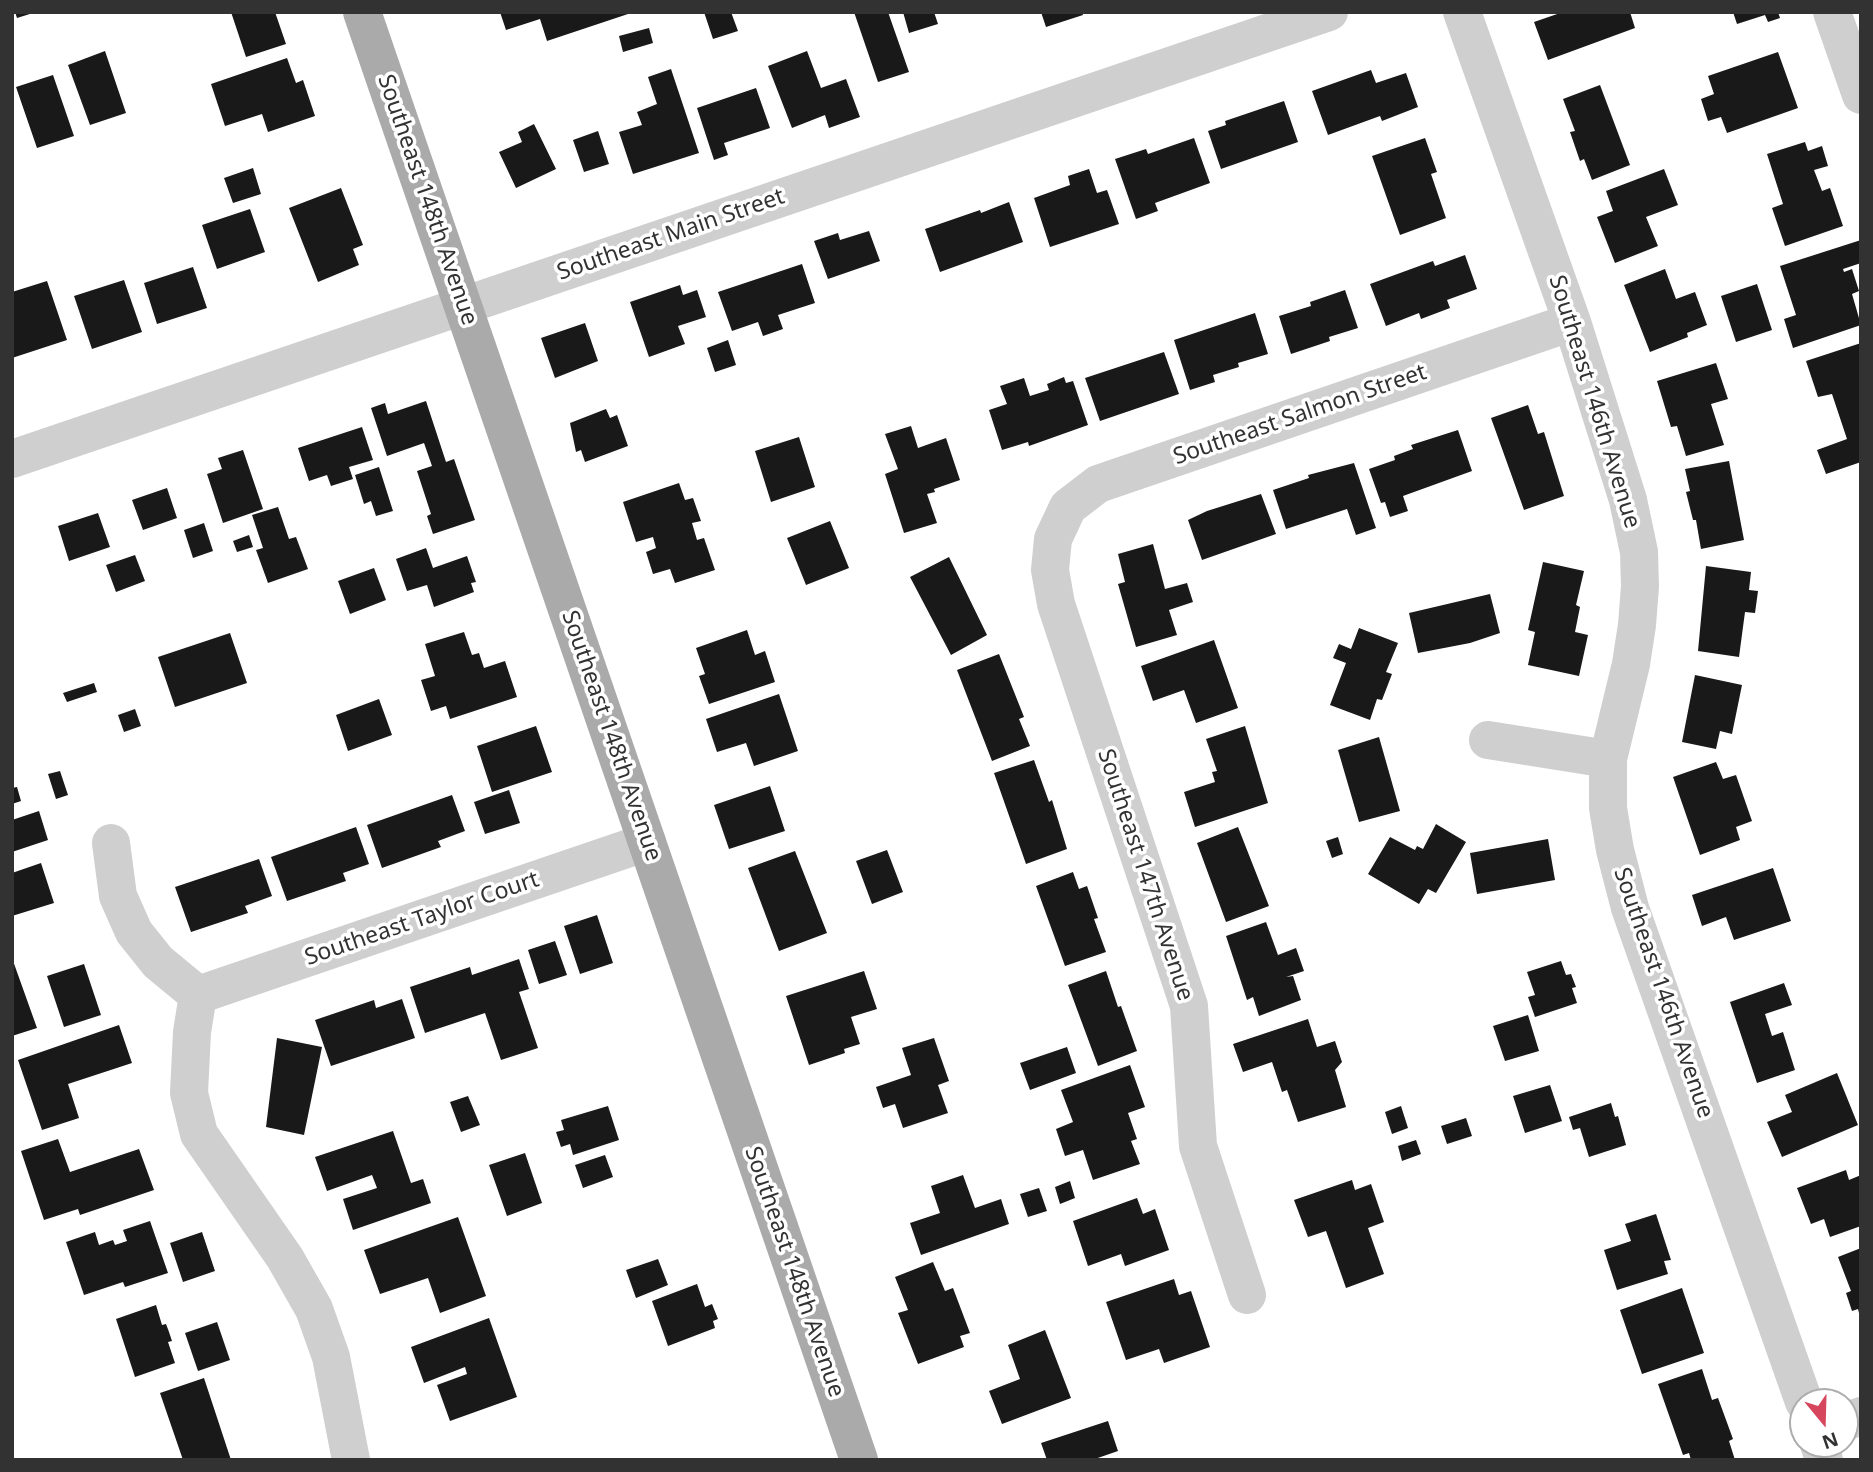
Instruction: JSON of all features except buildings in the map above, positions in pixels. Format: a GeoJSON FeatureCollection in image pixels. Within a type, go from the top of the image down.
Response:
{"type":"FeatureCollection","features":[{"type":"Feature","properties":{"kind":"main road","name":"Southeast 148th Avenue"},"geometry":{"type":"LineString","coordinates":[[362,12],[859,1460]]}},
{"type":"Feature","properties":{"kind":"street","name":"Southeast Main Street"},"geometry":{"type":"LineString","coordinates":[[12,459],[1329,12]]}},
{"type":"Feature","properties":{"kind":"street","name":"Southeast 146th Avenue"},"geometry":{"type":"LineString","coordinates":[[1462,12],[1572,322],[1628,500],[1639,552],[1640,586],[1632,664],[1608,759],[1608,808],[1615,850],[1630,908],[1799,1388]]}},
{"type":"Feature","properties":{"kind":"street"},"geometry":{"type":"LineString","coordinates":[[1832,12],[1861,95]]}},
{"type":"Feature","properties":{"kind":"street","name":"Southeast Salmon Street"},"geometry":{"type":"LineString","coordinates":[[1053,539],[1068,507],[1098,484],[1572,322]]}},
{"type":"Feature","properties":{"kind":"street","name":"Southeast 147th Avenue"},"geometry":{"type":"LineString","coordinates":[[1053,539],[1050,570],[1056,604],[1189,1006],[1198,1146],[1247,1295]]}},
{"type":"Feature","properties":{"kind":"street"},"geometry":{"type":"LineString","coordinates":[[1488,740],[1608,759]]}},
{"type":"Feature","properties":{"kind":"street"},"geometry":{"type":"LineString","coordinates":[[111,842],[118,896],[134,932],[158,962],[198,995],[192,1032],[190,1093],[198,1134],[278,1248],[314,1309],[331,1357],[351,1460]]}},
{"type":"Feature","properties":{"kind":"street","name":"Southeast Taylor Court"},"geometry":{"type":"LineString","coordinates":[[198,995],[647,842]]}}]}
